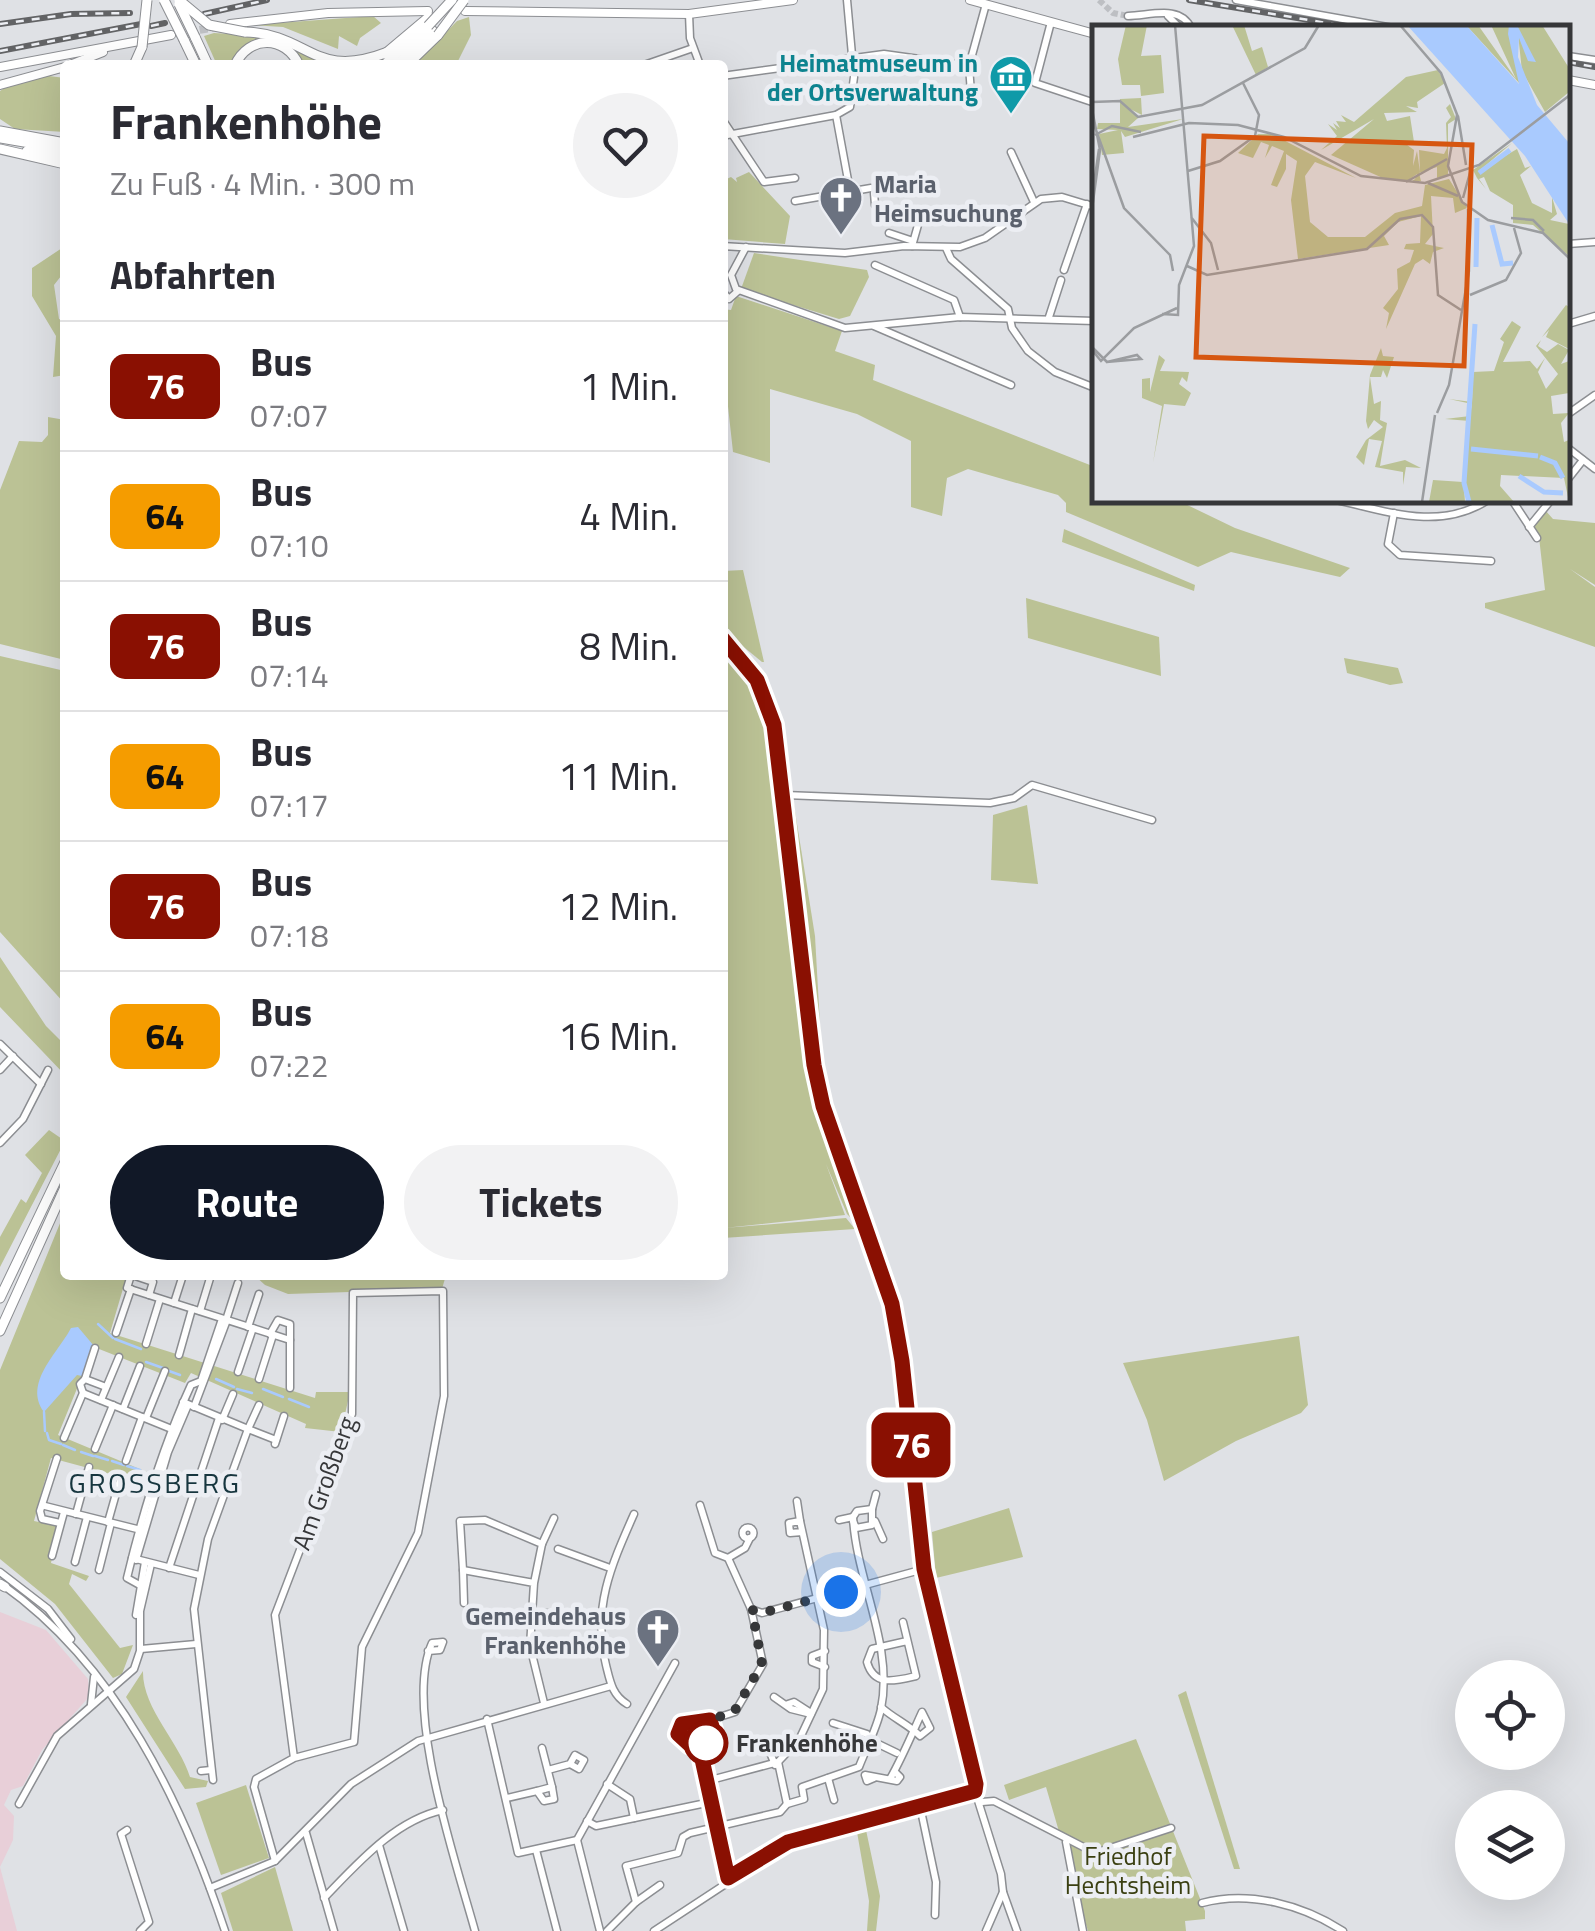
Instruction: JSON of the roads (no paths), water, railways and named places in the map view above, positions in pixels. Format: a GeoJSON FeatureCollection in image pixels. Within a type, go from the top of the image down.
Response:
{"type":"FeatureCollection","features":[{"type":"Feature","properties":{"kind":"highway"},"geometry":{"type":"LineString","coordinates":[[136,60],[142,48],[147,0]]}},
{"type":"Feature","properties":{"kind":"highway"},"geometry":{"type":"LineString","coordinates":[[164,0],[205,60]]}},
{"type":"Feature","properties":{"kind":"highway"},"geometry":{"type":"LineString","coordinates":[[178,0],[195,60]]}},
{"type":"Feature","properties":{"kind":"highway"},"geometry":{"type":"LineString","coordinates":[[178,0],[209,25],[280,36],[326,60]]}},
{"type":"Feature","properties":{"kind":"highway"},"geometry":{"type":"LineString","coordinates":[[400,60],[450,0]]}},
{"type":"Feature","properties":{"kind":"highway"},"geometry":{"type":"LineString","coordinates":[[378,60],[463,4]]}},
{"type":"Feature","properties":{"kind":"highway"},"geometry":{"type":"LineString","coordinates":[[390,60],[430,25]]}},
{"type":"Feature","properties":{"kind":"highway"},"geometry":{"type":"LineString","coordinates":[[411,60],[430,25]]}},
{"type":"Feature","properties":{"kind":"highway"},"geometry":{"type":"LineString","coordinates":[[238,60],[246,48],[264,42],[286,48],[295,60]]}},
{"type":"Feature","properties":{"kind":"highway"},"geometry":{"type":"LineString","coordinates":[[367,60],[388,52]]}},
{"type":"Feature","properties":{"kind":"highway"},"geometry":{"type":"LineString","coordinates":[[2,132],[60,142]]}},
{"type":"Feature","properties":{"kind":"highway"},"geometry":{"type":"LineString","coordinates":[[2,132],[60,142]]}},
{"type":"Feature","properties":{"kind":"highway"},"geometry":{"type":"LineString","coordinates":[[0,148],[60,159]]}},
{"type":"Feature","properties":{"kind":"highway"},"geometry":{"type":"LineString","coordinates":[[0,1298],[60,1172]]}},
{"type":"Feature","properties":{"kind":"highway"},"geometry":{"type":"LineString","coordinates":[[0,1332],[60,1198]]}},
{"type":"Feature","properties":{"kind":"main road"},"geometry":{"type":"LineString","coordinates":[[463,4],[689,14],[794,0]]}},
{"type":"Feature","properties":{"kind":"main road"},"geometry":{"type":"LineString","coordinates":[[970,0],[1092,33]]}},
{"type":"Feature","properties":{"kind":"main road"},"geometry":{"type":"LineString","coordinates":[[230,24],[328,13],[430,25]]}},
{"type":"Feature","properties":{"kind":"main road"},"geometry":{"type":"LineString","coordinates":[[0,66],[171,35]]}},
{"type":"Feature","properties":{"kind":"main road"},"geometry":{"type":"LineString","coordinates":[[82,60],[115,46]]}},
{"type":"Feature","properties":{"kind":"main road"},"geometry":{"type":"LineString","coordinates":[[0,85],[60,68]]}},
{"type":"Feature","properties":{"kind":"main road"},"geometry":{"type":"LineString","coordinates":[[1570,80],[1595,85]]}},
{"type":"Feature","properties":{"kind":"street"},"geometry":{"type":"LineString","coordinates":[[728,134],[836,116],[854,99],[847,0]]}},
{"type":"Feature","properties":{"kind":"street"},"geometry":{"type":"LineString","coordinates":[[1236,0],[1377,25]]}},
{"type":"Feature","properties":{"kind":"street"},"geometry":{"type":"LineString","coordinates":[[971,93],[969,66],[986,4]]}},
{"type":"Feature","properties":{"kind":"street"},"geometry":{"type":"LineString","coordinates":[[689,14],[698,60]]}},
{"type":"Feature","properties":{"kind":"street"},"geometry":{"type":"LineString","coordinates":[[1162,14],[1178,25]]}},
{"type":"Feature","properties":{"kind":"street"},"geometry":{"type":"LineString","coordinates":[[1128,16],[1182,15],[1189,25]]}},
{"type":"Feature","properties":{"kind":"street"},"geometry":{"type":"LineString","coordinates":[[1051,22],[1034,83],[1092,101]]}},
{"type":"Feature","properties":{"kind":"street"},"geometry":{"type":"LineString","coordinates":[[658,60],[693,48]]}},
{"type":"Feature","properties":{"kind":"street"},"geometry":{"type":"LineString","coordinates":[[728,75],[902,55],[969,66]]}},
{"type":"Feature","properties":{"kind":"street"},"geometry":{"type":"LineString","coordinates":[[1570,56],[1595,60]]}},
{"type":"Feature","properties":{"kind":"street"},"geometry":{"type":"LineString","coordinates":[[836,116],[850,192]]}},
{"type":"Feature","properties":{"kind":"street"},"geometry":{"type":"LineString","coordinates":[[728,139],[764,182],[795,178]]}},
{"type":"Feature","properties":{"kind":"street"},"geometry":{"type":"LineString","coordinates":[[1011,152],[1034,202]]}},
{"type":"Feature","properties":{"kind":"street"},"geometry":{"type":"LineString","coordinates":[[796,201],[873,191],[875,205],[918,216],[913,244]]}},
{"type":"Feature","properties":{"kind":"street"},"geometry":{"type":"LineString","coordinates":[[888,237],[946,248],[977,242],[1034,202],[1056,197],[1092,204],[1064,270]]}},
{"type":"Feature","properties":{"kind":"street"},"geometry":{"type":"LineString","coordinates":[[1570,244],[1595,242]]}},
{"type":"Feature","properties":{"kind":"street"},"geometry":{"type":"LineString","coordinates":[[728,246],[845,253],[913,244]]}},
{"type":"Feature","properties":{"kind":"street"},"geometry":{"type":"LineString","coordinates":[[746,247],[730,277],[738,291],[832,326],[960,317],[1092,320]]}},
{"type":"Feature","properties":{"kind":"street"},"geometry":{"type":"LineString","coordinates":[[946,248],[951,258],[1006,306],[1013,331],[1035,357],[1054,372],[1092,387]]}},
{"type":"Feature","properties":{"kind":"street"},"geometry":{"type":"LineString","coordinates":[[876,265],[954,300],[960,317]]}},
{"type":"Feature","properties":{"kind":"street"},"geometry":{"type":"LineString","coordinates":[[1049,317],[1060,280]]}},
{"type":"Feature","properties":{"kind":"street"},"geometry":{"type":"LineString","coordinates":[[728,299],[738,291]]}},
{"type":"Feature","properties":{"kind":"street"},"geometry":{"type":"LineString","coordinates":[[1570,323],[1595,316]]}},
{"type":"Feature","properties":{"kind":"street"},"geometry":{"type":"LineString","coordinates":[[874,325],[1011,385]]}},
{"type":"Feature","properties":{"kind":"street"},"geometry":{"type":"LineString","coordinates":[[1570,413],[1595,395]]}},
{"type":"Feature","properties":{"kind":"street"},"geometry":{"type":"LineString","coordinates":[[1570,450],[1595,469]]}},
{"type":"Feature","properties":{"kind":"street"},"geometry":{"type":"LineString","coordinates":[[1570,476],[1582,460]]}},
{"type":"Feature","properties":{"kind":"street"},"geometry":{"type":"LineString","coordinates":[[1346,502],[1394,513],[1448,517],[1483,502]]}},
{"type":"Feature","properties":{"kind":"street"},"geometry":{"type":"LineString","coordinates":[[1513,502],[1537,538]]}},
{"type":"Feature","properties":{"kind":"street"},"geometry":{"type":"LineString","coordinates":[[1529,527],[1549,502]]}},
{"type":"Feature","properties":{"kind":"street"},"geometry":{"type":"LineString","coordinates":[[1394,513],[1388,544],[1400,555],[1492,561]]}},
{"type":"Feature","properties":{"kind":"street"},"geometry":{"type":"LineString","coordinates":[[728,645],[750,669],[768,704],[785,795],[814,1065],[823,1106],[892,1304],[902,1361],[924,1569],[975,1791],[982,1802],[1003,1892],[1017,1931]]}},
{"type":"Feature","properties":{"kind":"street"},"geometry":{"type":"LineString","coordinates":[[785,795],[990,803],[1014,798],[1032,785],[1152,820]]}},
{"type":"Feature","properties":{"kind":"street"},"geometry":{"type":"LineString","coordinates":[[0,1044],[41,1084]]}},
{"type":"Feature","properties":{"kind":"street"},"geometry":{"type":"LineString","coordinates":[[0,1070],[13,1056]]}},
{"type":"Feature","properties":{"kind":"street"},"geometry":{"type":"LineString","coordinates":[[0,1142],[23,1120],[48,1070]]}},
{"type":"Feature","properties":{"kind":"street"},"geometry":{"type":"LineString","coordinates":[[116,1334],[130,1280]]}},
{"type":"Feature","properties":{"kind":"street"},"geometry":{"type":"LineString","coordinates":[[148,1295],[153,1280]]}},
{"type":"Feature","properties":{"kind":"street"},"geometry":{"type":"LineString","coordinates":[[174,1303],[181,1280]]}},
{"type":"Feature","properties":{"kind":"street"},"geometry":{"type":"LineString","coordinates":[[179,1355],[208,1280]]}},
{"type":"Feature","properties":{"kind":"street"},"geometry":{"type":"LineString","coordinates":[[19,1804],[46,1751],[130,1674],[141,1645],[136,1616],[142,1587],[141,1530],[174,1430],[203,1382],[238,1283]]}},
{"type":"Feature","properties":{"kind":"street"},"geometry":{"type":"LineString","coordinates":[[130,1290],[290,1340]]}},
{"type":"Feature","properties":{"kind":"street","name":"Am Großberg"},"geometry":{"type":"LineString","coordinates":[[443,1291],[444,1396],[418,1533],[362,1647],[354,1742],[294,1758],[276,1615],[352,1414],[353,1293],[443,1291]]}},
{"type":"Feature","properties":{"kind":"street"},"geometry":{"type":"LineString","coordinates":[[238,1372],[259,1294]]}},
{"type":"Feature","properties":{"kind":"street"},"geometry":{"type":"LineString","coordinates":[[146,1344],[160,1299]]}},
{"type":"Feature","properties":{"kind":"street"},"geometry":{"type":"LineString","coordinates":[[259,1380],[278,1320],[290,1324],[290,1388]]}},
{"type":"Feature","properties":{"kind":"street"},"geometry":{"type":"LineString","coordinates":[[64,1438],[83,1393],[80,1384],[85,1380],[95,1348]]}},
{"type":"Feature","properties":{"kind":"street"},"geometry":{"type":"LineString","coordinates":[[101,1400],[119,1357]]}},
{"type":"Feature","properties":{"kind":"street"},"geometry":{"type":"LineString","coordinates":[[123,1409],[140,1366]]}},
{"type":"Feature","properties":{"kind":"street"},"geometry":{"type":"LineString","coordinates":[[126,1461],[166,1371]]}},
{"type":"Feature","properties":{"kind":"street"},"geometry":{"type":"LineString","coordinates":[[85,1380],[106,1387]]}},
{"type":"Feature","properties":{"kind":"street"},"geometry":{"type":"LineString","coordinates":[[83,1393],[174,1430]]}},
{"type":"Feature","properties":{"kind":"street"},"geometry":{"type":"LineString","coordinates":[[169,1568],[220,1419],[233,1394]]}},
{"type":"Feature","properties":{"kind":"street"},"geometry":{"type":"LineString","coordinates":[[95,1450],[113,1404]]}},
{"type":"Feature","properties":{"kind":"street"},"geometry":{"type":"LineString","coordinates":[[189,1404],[276,1442],[284,1416]]}},
{"type":"Feature","properties":{"kind":"street"},"geometry":{"type":"LineString","coordinates":[[212,1780],[194,1610],[199,1575],[259,1405]]}},
{"type":"Feature","properties":{"kind":"street"},"geometry":{"type":"LineString","coordinates":[[57,1458],[42,1519],[60,1523]]}},
{"type":"Feature","properties":{"kind":"street"},"geometry":{"type":"LineString","coordinates":[[76,1514],[89,1467]]}},
{"type":"Feature","properties":{"kind":"street"},"geometry":{"type":"LineString","coordinates":[[99,1570],[121,1476]]}},
{"type":"Feature","properties":{"kind":"street"},"geometry":{"type":"LineString","coordinates":[[876,1494],[872,1508],[883,1539]]}},
{"type":"Feature","properties":{"kind":"street"},"geometry":{"type":"LineString","coordinates":[[788,1804],[771,1755],[776,1746],[792,1749],[812,1714],[825,1667],[797,1501]]}},
{"type":"Feature","properties":{"kind":"street"},"geometry":{"type":"LineString","coordinates":[[700,1505],[715,1552],[728,1558],[752,1610],[762,1664],[734,1712],[710,1720],[684,1722],[678,1730],[680,1738],[700,1750]]}},
{"type":"Feature","properties":{"kind":"street"},"geometry":{"type":"LineString","coordinates":[[45,1506],[141,1530]]}},
{"type":"Feature","properties":{"kind":"street"},"geometry":{"type":"LineString","coordinates":[[636,1902],[626,1866],[678,1853],[686,1835],[780,1812],[788,1804],[804,1799],[802,1788],[859,1767],[881,1708],[879,1646],[853,1519],[857,1511],[872,1508]]}},
{"type":"Feature","properties":{"kind":"street"},"geometry":{"type":"LineString","coordinates":[[52,1556],[64,1512]]}},
{"type":"Feature","properties":{"kind":"street"},"geometry":{"type":"LineString","coordinates":[[628,1704],[611,1686],[600,1644],[600,1615],[610,1568],[634,1514]]}},
{"type":"Feature","properties":{"kind":"street"},"geometry":{"type":"LineString","coordinates":[[75,1562],[87,1517]]}},
{"type":"Feature","properties":{"kind":"street"},"geometry":{"type":"LineString","coordinates":[[544,1703],[530,1646],[534,1583],[542,1544],[554,1518]]}},
{"type":"Feature","properties":{"kind":"street"},"geometry":{"type":"LineString","coordinates":[[838,1520],[853,1519]]}},
{"type":"Feature","properties":{"kind":"street"},"geometry":{"type":"LineString","coordinates":[[853,1519],[856,1528],[875,1520]]}},
{"type":"Feature","properties":{"kind":"street"},"geometry":{"type":"LineString","coordinates":[[464,1603],[460,1521],[485,1520],[542,1544]]}},
{"type":"Feature","properties":{"kind":"street"},"geometry":{"type":"LineString","coordinates":[[728,1558],[746,1548],[750,1538]]}},
{"type":"Feature","properties":{"kind":"street"},"geometry":{"type":"LineString","coordinates":[[558,1549],[610,1568]]}},
{"type":"Feature","properties":{"kind":"street"},"geometry":{"type":"LineString","coordinates":[[141,1561],[199,1575]]}},
{"type":"Feature","properties":{"kind":"street"},"geometry":{"type":"LineString","coordinates":[[141,1561],[127,1580],[142,1587]]}},
{"type":"Feature","properties":{"kind":"street"},"geometry":{"type":"LineString","coordinates":[[752,1610],[762,1613],[924,1569]]}},
{"type":"Feature","properties":{"kind":"street"},"geometry":{"type":"LineString","coordinates":[[463,1570],[534,1583]]}},
{"type":"Feature","properties":{"kind":"street"},"geometry":{"type":"LineString","coordinates":[[0,1572],[48,1609],[108,1693],[177,1806],[225,1931]]}},
{"type":"Feature","properties":{"kind":"street"},"geometry":{"type":"LineString","coordinates":[[2,1585],[74,1646]]}},
{"type":"Feature","properties":{"kind":"street"},"geometry":{"type":"LineString","coordinates":[[541,1613],[600,1615]]}},
{"type":"Feature","properties":{"kind":"street"},"geometry":{"type":"LineString","coordinates":[[881,1681],[916,1676],[903,1622]]}},
{"type":"Feature","properties":{"kind":"street"},"geometry":{"type":"LineString","coordinates":[[881,1681],[867,1662],[879,1646],[907,1641]]}},
{"type":"Feature","properties":{"kind":"street"},"geometry":{"type":"LineString","coordinates":[[141,1645],[196,1644]]}},
{"type":"Feature","properties":{"kind":"street"},"geometry":{"type":"LineString","coordinates":[[428,1651],[423,1685],[428,1737],[475,1931]]}},
{"type":"Feature","properties":{"kind":"street"},"geometry":{"type":"LineString","coordinates":[[825,1652],[812,1656],[812,1662],[825,1667]]}},
{"type":"Feature","properties":{"kind":"street"},"geometry":{"type":"LineString","coordinates":[[660,1886],[604,1931],[578,1840],[675,1664]]}},
{"type":"Feature","properties":{"kind":"street"},"geometry":{"type":"LineString","coordinates":[[91,1668],[91,1706]]}},
{"type":"Feature","properties":{"kind":"street"},"geometry":{"type":"LineString","coordinates":[[210,1888],[275,1861],[352,1784],[428,1737],[611,1686]]}},
{"type":"Feature","properties":{"kind":"street"},"geometry":{"type":"LineString","coordinates":[[774,1696],[806,1716],[812,1714]]}},
{"type":"Feature","properties":{"kind":"street"},"geometry":{"type":"LineString","coordinates":[[859,1767],[869,1776],[892,1775],[914,1730],[881,1708]]}},
{"type":"Feature","properties":{"kind":"street"},"geometry":{"type":"LineString","coordinates":[[487,1719],[518,1854],[578,1840]]}},
{"type":"Feature","properties":{"kind":"street"},"geometry":{"type":"LineString","coordinates":[[710,1720],[713,1730],[700,1750],[728,1878]]}},
{"type":"Feature","properties":{"kind":"street"},"geometry":{"type":"LineString","coordinates":[[833,1723],[867,1734],[870,1740],[896,1753]]}},
{"type":"Feature","properties":{"kind":"street"},"geometry":{"type":"LineString","coordinates":[[507,1798],[552,1787],[542,1748]]}},
{"type":"Feature","properties":{"kind":"street"},"geometry":{"type":"LineString","coordinates":[[275,1861],[254,1788],[258,1777],[294,1758]]}},
{"type":"Feature","properties":{"kind":"street"},"geometry":{"type":"LineString","coordinates":[[548,1770],[570,1764]]}},
{"type":"Feature","properties":{"kind":"street"},"geometry":{"type":"LineString","coordinates":[[707,1781],[776,1764]]}},
{"type":"Feature","properties":{"kind":"street"},"geometry":{"type":"LineString","coordinates":[[201,1771],[211,1770]]}},
{"type":"Feature","properties":{"kind":"street"},"geometry":{"type":"LineString","coordinates":[[828,1778],[834,1800]]}},
{"type":"Feature","properties":{"kind":"street"},"geometry":{"type":"LineString","coordinates":[[607,1784],[630,1799],[634,1818]]}},
{"type":"Feature","properties":{"kind":"street"},"geometry":{"type":"LineString","coordinates":[[654,1931],[728,1878],[788,1842],[975,1791]]}},
{"type":"Feature","properties":{"kind":"street"},"geometry":{"type":"LineString","coordinates":[[587,1821],[596,1826],[712,1802]]}},
{"type":"Feature","properties":{"kind":"street"},"geometry":{"type":"LineString","coordinates":[[982,1802],[994,1802],[1080,1849],[1104,1853],[1171,1828]]}},
{"type":"Feature","properties":{"kind":"street"},"geometry":{"type":"LineString","coordinates":[[920,1806],[936,1882],[935,1916]]}},
{"type":"Feature","properties":{"kind":"street"},"geometry":{"type":"LineString","coordinates":[[324,1898],[379,1845],[430,1812],[443,1810]]}},
{"type":"Feature","properties":{"kind":"street"},"geometry":{"type":"LineString","coordinates":[[127,1830],[120,1834],[149,1922],[140,1931]]}},
{"type":"Feature","properties":{"kind":"street"},"geometry":{"type":"LineString","coordinates":[[306,1834],[334,1931]]}},
{"type":"Feature","properties":{"kind":"street"},"geometry":{"type":"LineString","coordinates":[[1066,1841],[1083,1931]]}},
{"type":"Feature","properties":{"kind":"street"},"geometry":{"type":"LineString","coordinates":[[379,1845],[404,1931]]}},
{"type":"Feature","properties":{"kind":"street"},"geometry":{"type":"LineString","coordinates":[[536,1850],[557,1931]]}},
{"type":"Feature","properties":{"kind":"street"},"geometry":{"type":"LineString","coordinates":[[986,1931],[1003,1892]]}},
{"type":"Feature","properties":{"kind":"street"},"geometry":{"type":"LineString","coordinates":[[1202,1904],[1224,1899],[1277,1901],[1343,1931]]}},
{"type":"Feature","properties":{"kind":"water"},"geometry":{"type":"Polygon","coordinates":[[[78,1327],[94,1346],[82,1376],[77,1375],[44,1412],[39,1401],[40,1379],[71,1328],[78,1327]]]}},
{"type":"Feature","properties":{"kind":"waterway"},"geometry":{"type":"LineString","coordinates":[[98,1324],[113,1338]]}},
{"type":"Feature","properties":{"kind":"waterway"},"geometry":{"type":"LineString","coordinates":[[115,1339],[141,1349]]}},
{"type":"Feature","properties":{"kind":"waterway"},"geometry":{"type":"LineString","coordinates":[[146,1362],[163,1368]]}},
{"type":"Feature","properties":{"kind":"waterway"},"geometry":{"type":"LineString","coordinates":[[169,1371],[180,1375]]}},
{"type":"Feature","properties":{"kind":"waterway"},"geometry":{"type":"LineString","coordinates":[[216,1379],[234,1387]]}},
{"type":"Feature","properties":{"kind":"waterway"},"geometry":{"type":"LineString","coordinates":[[237,1389],[252,1393]]}},
{"type":"Feature","properties":{"kind":"waterway"},"geometry":{"type":"LineString","coordinates":[[263,1389],[283,1397]]}},
{"type":"Feature","properties":{"kind":"waterway"},"geometry":{"type":"LineString","coordinates":[[289,1399],[309,1407]]}},
{"type":"Feature","properties":{"kind":"waterway"},"geometry":{"type":"LineString","coordinates":[[44,1412],[45,1431]]}},
{"type":"Feature","properties":{"kind":"waterway"},"geometry":{"type":"LineString","coordinates":[[47,1433],[49,1440],[61,1444]]}},
{"type":"Feature","properties":{"kind":"waterway"},"geometry":{"type":"LineString","coordinates":[[63,1445],[75,1450]]}},
{"type":"Feature","properties":{"kind":"waterway"},"geometry":{"type":"LineString","coordinates":[[81,1452],[93,1456]]}},
{"type":"Feature","properties":{"kind":"waterway"},"geometry":{"type":"LineString","coordinates":[[95,1456],[108,1460]]}},
{"type":"Feature","properties":{"kind":"waterway"},"geometry":{"type":"LineString","coordinates":[[112,1461],[124,1465]]}},
{"type":"Feature","properties":{"kind":"waterway"},"geometry":{"type":"LineString","coordinates":[[127,1466],[140,1470]]}},
{"type":"Feature","properties":{"kind":"tunnel"},"geometry":{"type":"LineString","coordinates":[[1099,0],[1113,13],[1128,16]]}},
{"type":"Feature","properties":{"kind":"tunnel"},"geometry":{"type":"LineString","coordinates":[[176,34],[216,27]]}},
{"type":"Feature","properties":{"kind":"railway"},"geometry":{"type":"LineString","coordinates":[[204,14],[267,0]]}},
{"type":"Feature","properties":{"kind":"railway"},"geometry":{"type":"LineString","coordinates":[[1189,0],[1339,25]]}},
{"type":"Feature","properties":{"kind":"railway"},"geometry":{"type":"LineString","coordinates":[[0,24],[71,14],[130,13]]}},
{"type":"Feature","properties":{"kind":"railway"},"geometry":{"type":"LineString","coordinates":[[151,26],[165,23]]}},
{"type":"Feature","properties":{"kind":"railway"},"geometry":{"type":"LineString","coordinates":[[0,51],[141,24]]}},
{"type":"Feature","properties":{"kind":"railway"},"geometry":{"type":"LineString","coordinates":[[1570,62],[1595,67]]}},
{"type":"Feature","properties":{"kind":"place","name":"Heimatmuseum in der Ortsverwaltung"},"geometry":{"type":"Point","coordinates":[1011,115]}},
{"type":"Feature","properties":{"kind":"place","name":"Maria Heimsuchung"},"geometry":{"type":"Point","coordinates":[841,236]}},
{"type":"Feature","properties":{"kind":"place","name":"Gemeindehaus Frankenhöhe"},"geometry":{"type":"Point","coordinates":[658,1668]}},
{"type":"Feature","properties":{"kind":"place","name":"Frankenhöhe"},"geometry":{"type":"Point","coordinates":[706,1743]}},
{"type":"Feature","properties":{"kind":"district","name":"GROSSBERG"},"geometry":{"type":"Point","coordinates":[155,1482]}},
{"type":"Feature","properties":{"kind":"park label","name":"Friedhof Hechtsheim"},"geometry":{"type":"Point","coordinates":[1128,1870]}}]}
